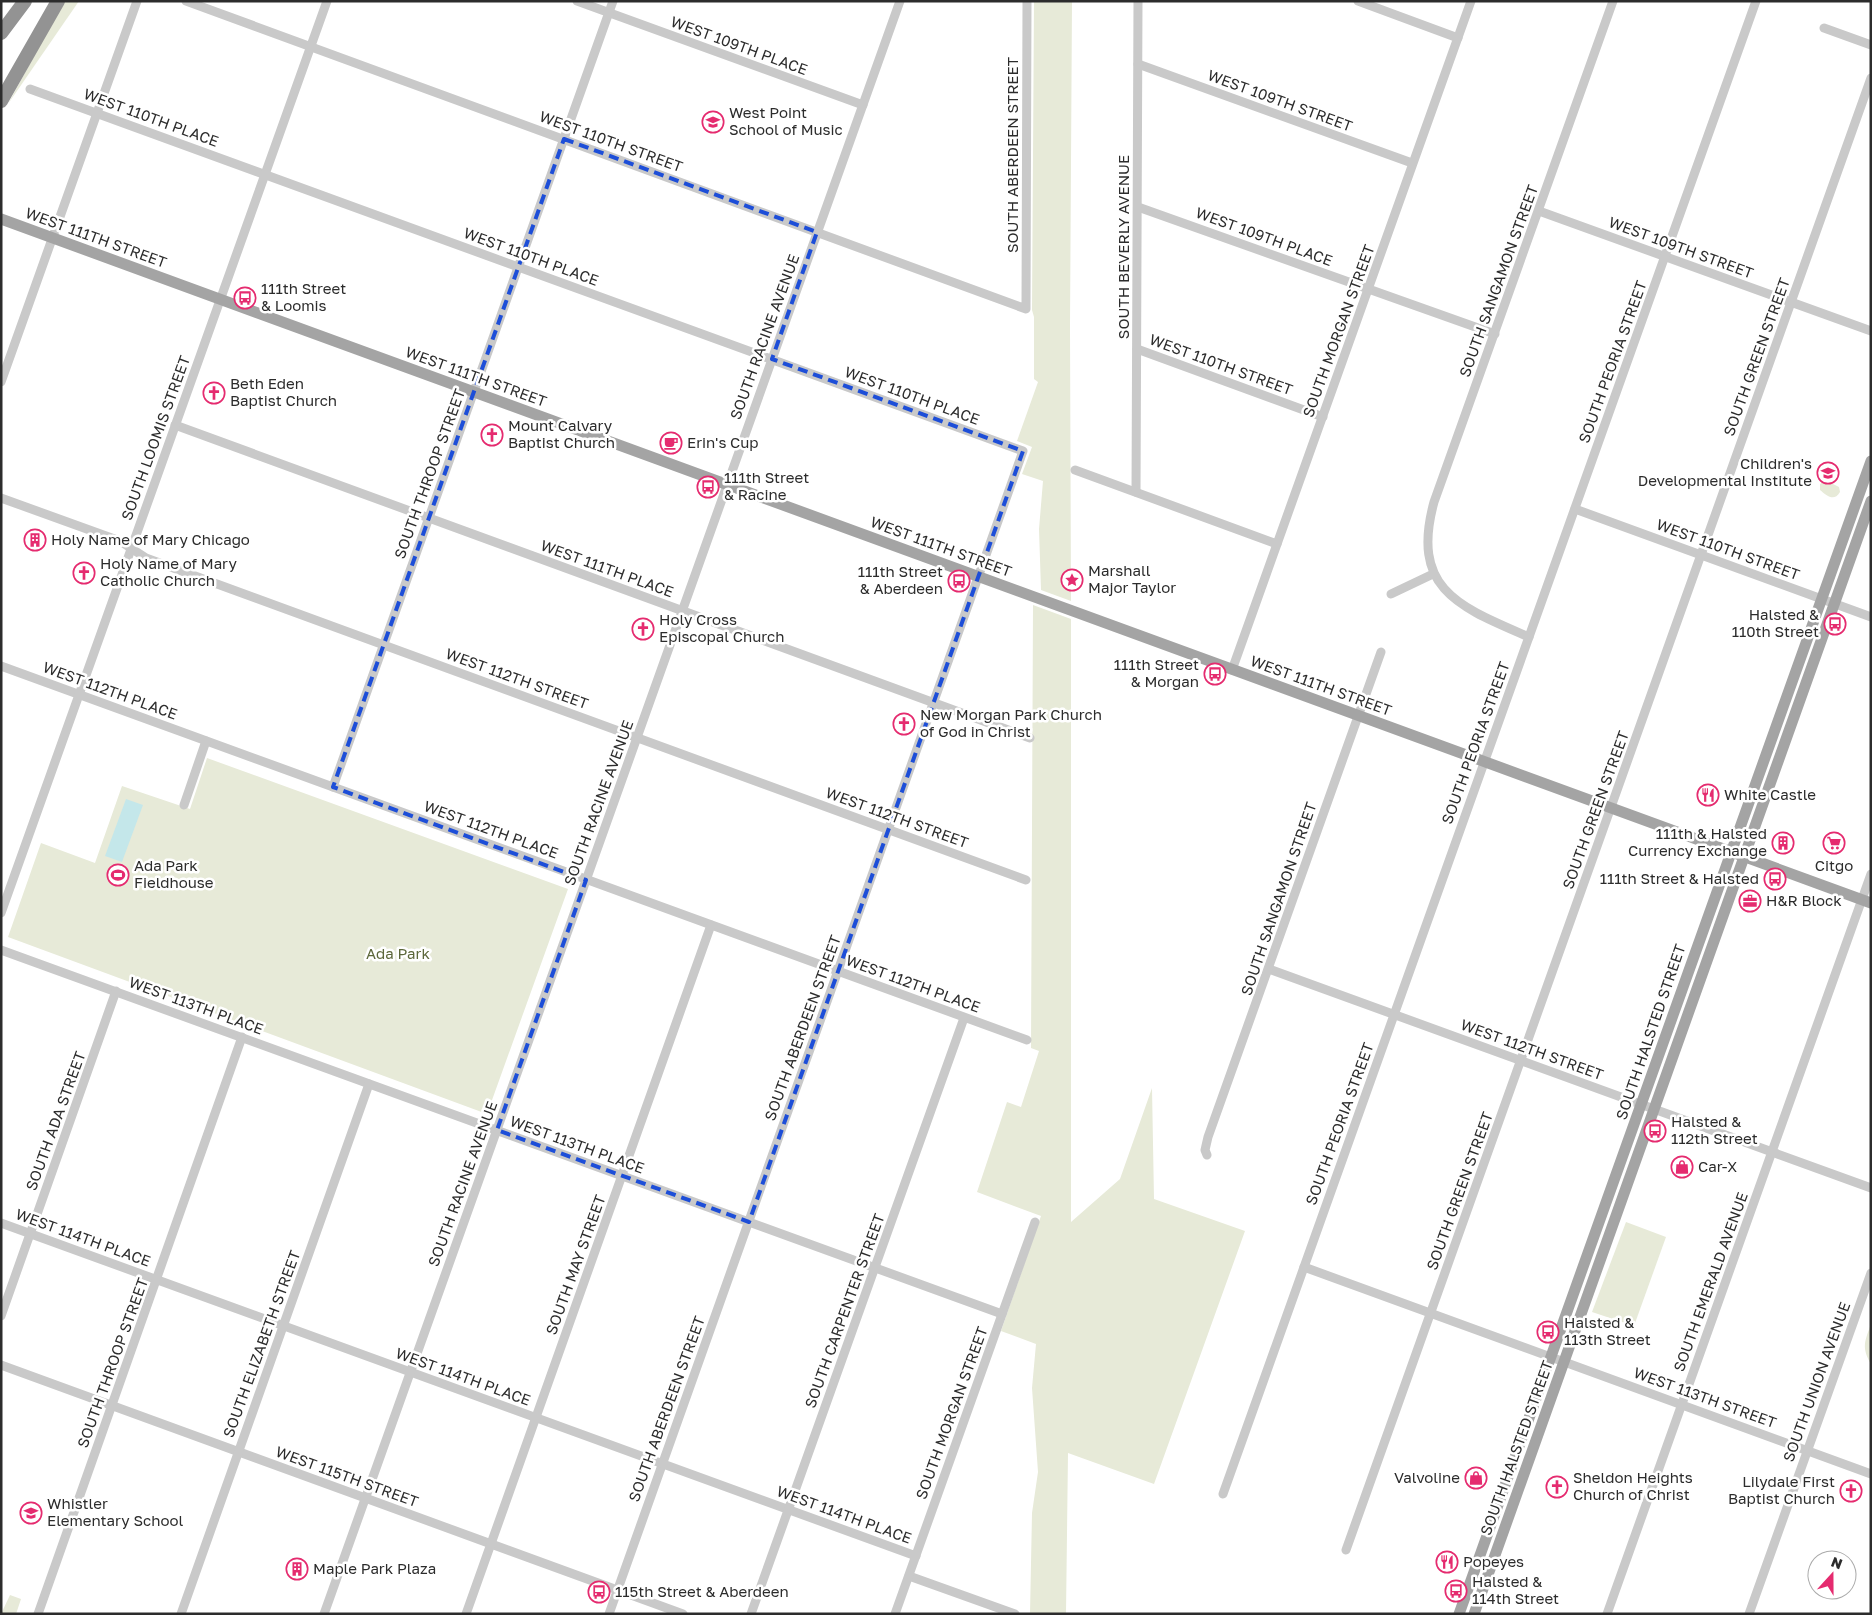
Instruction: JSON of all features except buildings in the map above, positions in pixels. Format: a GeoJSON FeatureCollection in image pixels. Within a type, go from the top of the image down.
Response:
{"type":"FeatureCollection","features":[{"type":"Feature","properties":{"kind":"highway"},"geometry":{"type":"LineString","coordinates":[[1,33],[25,1]]}},
{"type":"Feature","properties":{"kind":"highway"},"geometry":{"type":"LineString","coordinates":[[1,101],[58,1]]}},
{"type":"Feature","properties":{"kind":"main road","name":"WEST 111TH STREET"},"geometry":{"type":"LineString","coordinates":[[1,219],[1866,901]]}},
{"type":"Feature","properties":{"kind":"main road","name":"SOUTH HALSTED STREET"},"geometry":{"type":"LineString","coordinates":[[1463,1613],[1551,1357],[1871,461]]}},
{"type":"Feature","properties":{"kind":"main road","name":"SOUTH HALSTED STREET"},"geometry":{"type":"LineString","coordinates":[[1474,1614],[1871,501]]}},
{"type":"Feature","properties":{"kind":"street"},"geometry":{"type":"LineString","coordinates":[[1,382],[137,1]]}},
{"type":"Feature","properties":{"kind":"street","name":"WEST 110TH STREET"},"geometry":{"type":"LineString","coordinates":[[186,1],[1026,309]]}},
{"type":"Feature","properties":{"kind":"street","name":"SOUTH LOOMIS STREET"},"geometry":{"type":"LineString","coordinates":[[1,913],[327,1]]}},
{"type":"Feature","properties":{"kind":"street","name":"WEST 109TH PLACE"},"geometry":{"type":"LineString","coordinates":[[577,1],[862,105]]}},
{"type":"Feature","properties":{"kind":"street","name":"SOUTH THROOP STREET"},"geometry":{"type":"LineString","coordinates":[[333,787],[613,1]]}},
{"type":"Feature","properties":{"kind":"street","name":"SOUTH RACINE AVENUE"},"geometry":{"type":"LineString","coordinates":[[324,1614],[900,1]]}},
{"type":"Feature","properties":{"kind":"street","name":"SOUTH ABERDEEN STREET"},"geometry":{"type":"LineString","coordinates":[[1026,309],[1027,1]]}},
{"type":"Feature","properties":{"kind":"street","name":"SOUTH BEVERLY AVENUE"},"geometry":{"type":"LineString","coordinates":[[1136,492],[1138,1]]}},
{"type":"Feature","properties":{"kind":"street"},"geometry":{"type":"LineString","coordinates":[[1358,1],[1458,38]]}},
{"type":"Feature","properties":{"kind":"street","name":"SOUTH MORGAN STREET"},"geometry":{"type":"LineString","coordinates":[[1232,670],[1471,1]]}},
{"type":"Feature","properties":{"kind":"street","name":"SOUTH SANGAMON STREET"},"geometry":{"type":"LineString","coordinates":[[1433,574],[1428,542],[1430,516],[1613,1]]}},
{"type":"Feature","properties":{"kind":"street","name":"SOUTH PEORIA STREET"},"geometry":{"type":"LineString","coordinates":[[1223,1494],[1756,1]]}},
{"type":"Feature","properties":{"kind":"street"},"geometry":{"type":"LineString","coordinates":[[1824,28],[1871,45]]}},
{"type":"Feature","properties":{"kind":"street","name":"WEST 109TH STREET"},"geometry":{"type":"LineString","coordinates":[[1138,64],[1412,163]]}},
{"type":"Feature","properties":{"kind":"street","name":"SOUTH GREEN STREET"},"geometry":{"type":"LineString","coordinates":[[1346,1550],[1871,78]]}},
{"type":"Feature","properties":{"kind":"street","name":"WEST 110TH PLACE"},"geometry":{"type":"LineString","coordinates":[[30,89],[1024,451]]}},
{"type":"Feature","properties":{"kind":"street","name":"WEST 109TH PLACE"},"geometry":{"type":"LineString","coordinates":[[1138,207],[1495,334]]}},
{"type":"Feature","properties":{"kind":"street","name":"WEST 109TH STREET"},"geometry":{"type":"LineString","coordinates":[[1539,211],[1871,331]]}},
{"type":"Feature","properties":{"kind":"street","name":"WEST 110TH STREET"},"geometry":{"type":"LineString","coordinates":[[1137,349],[1323,417]]}},
{"type":"Feature","properties":{"kind":"street","name":"WEST 111TH PLACE"},"geometry":{"type":"LineString","coordinates":[[175,426],[1030,738]]}},
{"type":"Feature","properties":{"kind":"street","name":"SOUTH ABERDEEN STREET"},"geometry":{"type":"LineString","coordinates":[[609,1614],[1024,451]]}},
{"type":"Feature","properties":{"kind":"street"},"geometry":{"type":"LineString","coordinates":[[1075,470],[1277,544]]}},
{"type":"Feature","properties":{"kind":"street","name":"WEST 112TH STREET"},"geometry":{"type":"LineString","coordinates":[[1,498],[120,541],[146,558],[1026,880]]}},
{"type":"Feature","properties":{"kind":"street","name":"WEST 110TH STREET"},"geometry":{"type":"LineString","coordinates":[[1575,509],[1871,617]]}},
{"type":"Feature","properties":{"kind":"street"},"geometry":{"type":"LineString","coordinates":[[1391,594],[1433,574],[1451,596],[1466,608],[1529,637]]}},
{"type":"Feature","properties":{"kind":"street","name":"SOUTH SANGAMON STREET"},"geometry":{"type":"LineString","coordinates":[[1207,1155],[1208,1137],[1381,652]]}},
{"type":"Feature","properties":{"kind":"street","name":"WEST 112TH PLACE"},"geometry":{"type":"LineString","coordinates":[[1,666],[1027,1040]]}},
{"type":"Feature","properties":{"kind":"street"},"geometry":{"type":"LineString","coordinates":[[184,805],[206,741]]}},
{"type":"Feature","properties":{"kind":"street","name":"SOUTH EMERALD AVENUE"},"geometry":{"type":"LineString","coordinates":[[1607,1614],[1772,1152],[1866,901],[1871,874]]}},
{"type":"Feature","properties":{"kind":"street","name":"SOUTH MAY STREET"},"geometry":{"type":"LineString","coordinates":[[466,1614],[711,925]]}},
{"type":"Feature","properties":{"kind":"street","name":"WEST 113TH PLACE"},"geometry":{"type":"LineString","coordinates":[[1,950],[1002,1314]]}},
{"type":"Feature","properties":{"kind":"street","name":"WEST 112TH STREET"},"geometry":{"type":"LineString","coordinates":[[1269,969],[1871,1188]]}},
{"type":"Feature","properties":{"kind":"street","name":"SOUTH ADA STREET"},"geometry":{"type":"LineString","coordinates":[[1,1316],[116,992]]}},
{"type":"Feature","properties":{"kind":"street","name":"SOUTH CARPENTER STREET"},"geometry":{"type":"LineString","coordinates":[[751,1614],[964,1018]]}},
{"type":"Feature","properties":{"kind":"street","name":"SOUTH THROOP STREET"},"geometry":{"type":"LineString","coordinates":[[38,1614],[242,1037]]}},
{"type":"Feature","properties":{"kind":"street","name":"SOUTH ELIZABETH STREET"},"geometry":{"type":"LineString","coordinates":[[181,1614],[369,1084]]}},
{"type":"Feature","properties":{"kind":"street","name":"SOUTH MORGAN STREET"},"geometry":{"type":"LineString","coordinates":[[895,1614],[1034,1222]]}},
{"type":"Feature","properties":{"kind":"street","name":"WEST 114TH PLACE"},"geometry":{"type":"LineString","coordinates":[[1,1223],[916,1556]]}},
{"type":"Feature","properties":{"kind":"street","name":"WEST 113TH STREET"},"geometry":{"type":"LineString","coordinates":[[1304,1267],[1871,1474]]}},
{"type":"Feature","properties":{"kind":"street","name":"SOUTH UNION AVENUE"},"geometry":{"type":"LineString","coordinates":[[1749,1614],[1871,1274]]}},
{"type":"Feature","properties":{"kind":"street","name":"WEST 115TH STREET"},"geometry":{"type":"LineString","coordinates":[[1,1365],[684,1614]]}},
{"type":"Feature","properties":{"kind":"street"},"geometry":{"type":"LineString","coordinates":[[909,1576],[1015,1614]]}},
{"type":"Feature","properties":{"kind":"highlighted area"},"geometry":{"type":"Polygon","coordinates":[[[564,139],[817,232],[772,359],[1023,451],[749,1222],[497,1130],[586,880],[333,787],[564,139]]]}},
{"type":"Feature","properties":{"kind":"green space"},"geometry":{"type":"Polygon","coordinates":[[[64,1],[79,1],[8,104],[64,1]]]}},
{"type":"Feature","properties":{"kind":"green space"},"geometry":{"type":"Polygon","coordinates":[[[1034,1],[1072,1],[1071,601],[1041,590],[1039,529],[1043,481],[1022,474],[1032,447],[1017,441],[1038,382],[1034,379],[1034,317],[1032,310],[1034,1]]]}},
{"type":"Feature","properties":{"kind":"green space"},"geometry":{"type":"Polygon","coordinates":[[[1829,482],[1839,487],[1840,492],[1838,495],[1835,497],[1828,496],[1820,490],[1820,484],[1829,482]]]}},
{"type":"Feature","properties":{"kind":"green space"},"geometry":{"type":"Polygon","coordinates":[[[1033,605],[1071,619],[1071,1222],[1120,1179],[1152,1088],[1154,1199],[1245,1231],[1154,1484],[1068,1453],[1066,1614],[1030,1614],[1032,1513],[1038,1472],[1032,1388],[1036,1344],[1001,1331],[1041,1216],[977,1192],[1007,1102],[1021,1107],[1039,1051],[1031,1048],[1033,605]]]}},
{"type":"Feature","properties":{"kind":"green space","name":"Ada Park"},"geometry":{"type":"Polygon","coordinates":[[[207,758],[568,889],[487,1114],[8,937],[41,843],[95,863],[122,786],[190,809],[207,758]]]}},
{"type":"Feature","properties":{"kind":"green space"},"geometry":{"type":"Polygon","coordinates":[[[1626,1222],[1666,1237],[1634,1326],[1592,1312],[1626,1222]]]}},
{"type":"Feature","properties":{"kind":"green space"},"geometry":{"type":"Polygon","coordinates":[[[1871,1324],[1871,1364],[1866,1353],[1865,1344],[1871,1324]]]}},
{"type":"Feature","properties":{"kind":"green space"},"geometry":{"type":"Polygon","coordinates":[[[10,1595],[21,1599],[16,1614],[1,1614],[10,1595]]]}},
{"type":"Feature","properties":{"kind":"water"},"geometry":{"type":"Polygon","coordinates":[[[126,799],[143,805],[122,862],[105,856],[126,799]]]}},
{"type":"Feature","properties":{"kind":"place","name":"West Point School of Music"},"geometry":{"type":"Point","coordinates":[713,122]}},
{"type":"Feature","properties":{"kind":"place","name":"111th Street & Loomis"},"geometry":{"type":"Point","coordinates":[245,298]}},
{"type":"Feature","properties":{"kind":"place","name":"Beth Eden Baptist Church"},"geometry":{"type":"Point","coordinates":[214,393]}},
{"type":"Feature","properties":{"kind":"place","name":"Mount Calvary Baptist Church"},"geometry":{"type":"Point","coordinates":[492,435]}},
{"type":"Feature","properties":{"kind":"place","name":"Erin's Cup"},"geometry":{"type":"Point","coordinates":[671,443]}},
{"type":"Feature","properties":{"kind":"place","name":"Children's Developmental Institute"},"geometry":{"type":"Point","coordinates":[1828,473]}},
{"type":"Feature","properties":{"kind":"place","name":"111th Street & Racine"},"geometry":{"type":"Point","coordinates":[708,487]}},
{"type":"Feature","properties":{"kind":"place","name":"Holy Name of Mary Chicago"},"geometry":{"type":"Point","coordinates":[35,540]}},
{"type":"Feature","properties":{"kind":"place","name":"Holy Name of Mary Catholic Church"},"geometry":{"type":"Point","coordinates":[84,573]}},
{"type":"Feature","properties":{"kind":"place","name":"Marshall Major Taylor"},"geometry":{"type":"Point","coordinates":[1072,580]}},
{"type":"Feature","properties":{"kind":"place","name":"111th Street & Aberdeen"},"geometry":{"type":"Point","coordinates":[959,581]}},
{"type":"Feature","properties":{"kind":"place","name":"Halsted & 110th Street"},"geometry":{"type":"Point","coordinates":[1835,624]}},
{"type":"Feature","properties":{"kind":"place","name":"Holy Cross Episcopal Church"},"geometry":{"type":"Point","coordinates":[643,629]}},
{"type":"Feature","properties":{"kind":"place","name":"111th Street & Morgan"},"geometry":{"type":"Point","coordinates":[1215,674]}},
{"type":"Feature","properties":{"kind":"place","name":"New Morgan Park Church of God in Christ"},"geometry":{"type":"Point","coordinates":[904,724]}},
{"type":"Feature","properties":{"kind":"place","name":"White Castle"},"geometry":{"type":"Point","coordinates":[1708,795]}},
{"type":"Feature","properties":{"kind":"place","name":"111th & Halsted Currency Exchange"},"geometry":{"type":"Point","coordinates":[1783,843]}},
{"type":"Feature","properties":{"kind":"place","name":"Citgo"},"geometry":{"type":"Point","coordinates":[1834,843]}},
{"type":"Feature","properties":{"kind":"place","name":"Ada Park Fieldhouse"},"geometry":{"type":"Point","coordinates":[118,875]}},
{"type":"Feature","properties":{"kind":"place","name":"111th Street & Halsted"},"geometry":{"type":"Point","coordinates":[1775,879]}},
{"type":"Feature","properties":{"kind":"place","name":"H&R Block"},"geometry":{"type":"Point","coordinates":[1750,901]}},
{"type":"Feature","properties":{"kind":"place","name":"Halsted & 112th Street"},"geometry":{"type":"Point","coordinates":[1655,1131]}},
{"type":"Feature","properties":{"kind":"place","name":"Car-X"},"geometry":{"type":"Point","coordinates":[1682,1167]}},
{"type":"Feature","properties":{"kind":"place","name":"Halsted & 113th Street"},"geometry":{"type":"Point","coordinates":[1548,1332]}},
{"type":"Feature","properties":{"kind":"place","name":"Valvoline"},"geometry":{"type":"Point","coordinates":[1476,1478]}},
{"type":"Feature","properties":{"kind":"place","name":"Sheldon Heights Church of Christ"},"geometry":{"type":"Point","coordinates":[1557,1487]}},
{"type":"Feature","properties":{"kind":"place","name":"Lilydale First Baptist Church"},"geometry":{"type":"Point","coordinates":[1851,1491]}},
{"type":"Feature","properties":{"kind":"place","name":"Whistler Elementary School"},"geometry":{"type":"Point","coordinates":[31,1513]}},
{"type":"Feature","properties":{"kind":"place","name":"Popeyes"},"geometry":{"type":"Point","coordinates":[1447,1562]}},
{"type":"Feature","properties":{"kind":"place","name":"Maple Park Plaza"},"geometry":{"type":"Point","coordinates":[297,1569]}},
{"type":"Feature","properties":{"kind":"place","name":"Halsted & 114th Street"},"geometry":{"type":"Point","coordinates":[1456,1591]}},
{"type":"Feature","properties":{"kind":"place","name":"115th Street & Aberdeen"},"geometry":{"type":"Point","coordinates":[599,1592]}}]}
